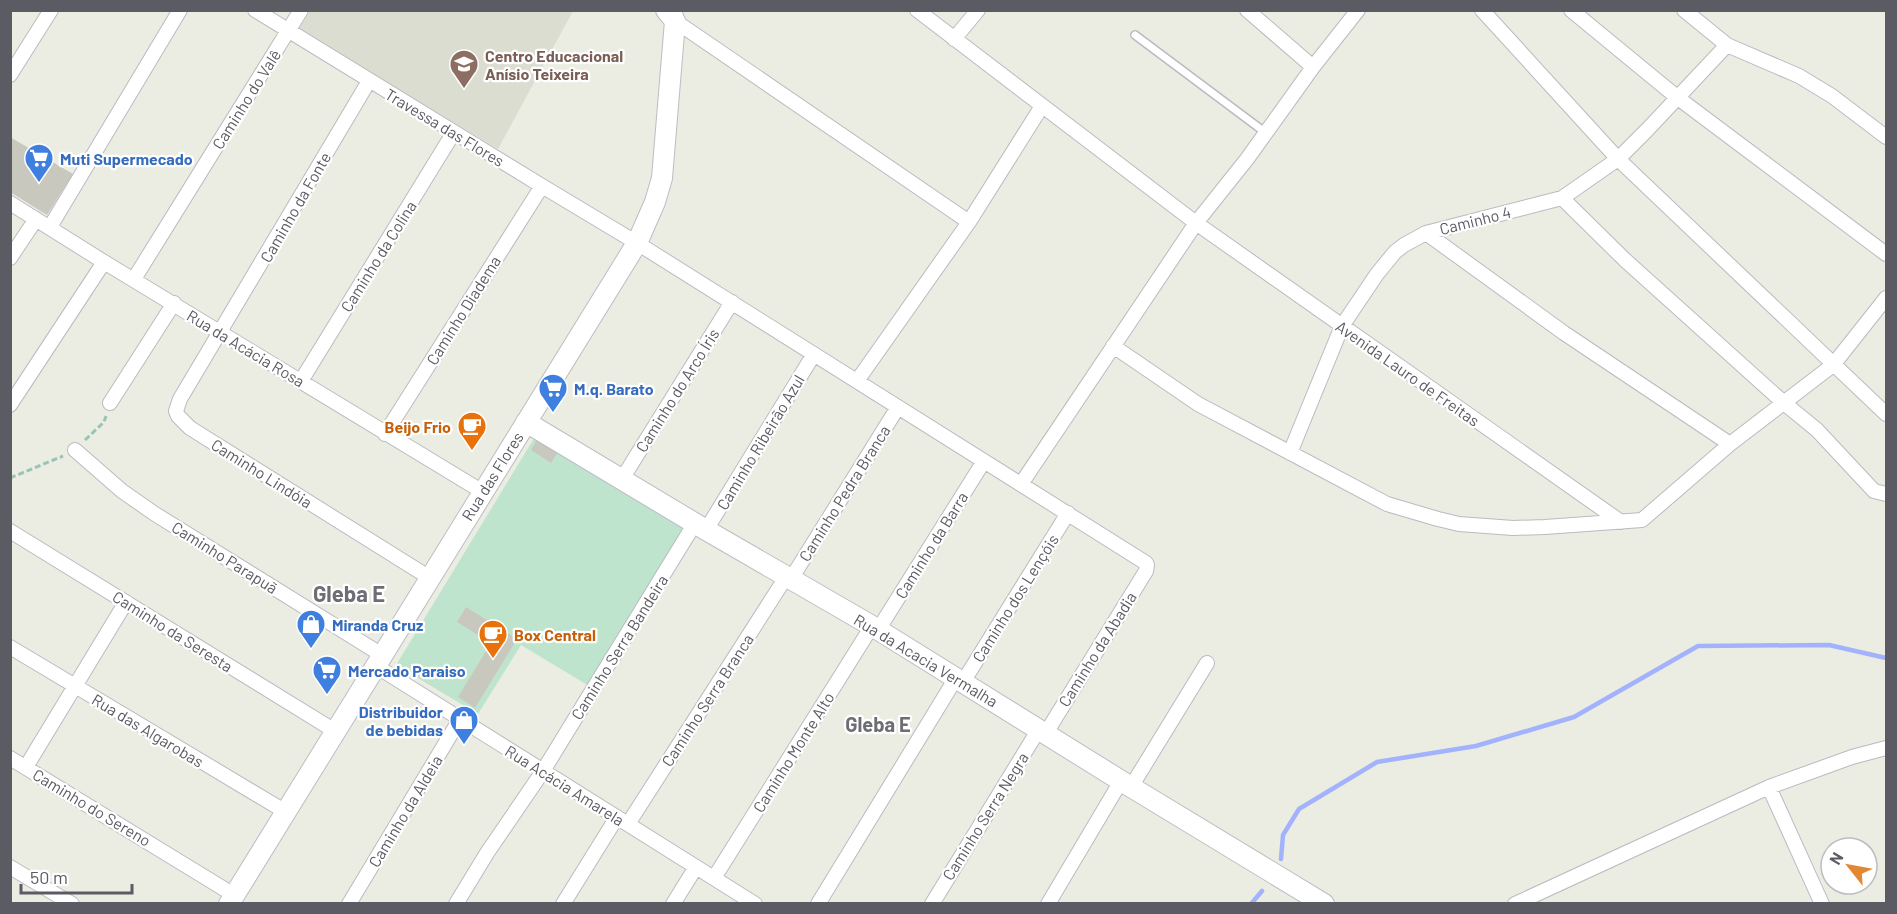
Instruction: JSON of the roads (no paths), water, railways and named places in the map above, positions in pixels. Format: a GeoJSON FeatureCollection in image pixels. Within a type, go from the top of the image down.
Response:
{"type":"FeatureCollection","features":[{"type":"Feature","properties":{"kind":"street"},"geometry":{"type":"LineString","coordinates":[[10,75],[51,10]]}},
{"type":"Feature","properties":{"kind":"street"},"geometry":{"type":"LineString","coordinates":[[50,227],[180,10]]}},
{"type":"Feature","properties":{"kind":"street","name":"Travessa das Flores"},"geometry":{"type":"LineString","coordinates":[[255,10],[732,302],[1147,565]]}},
{"type":"Feature","properties":{"kind":"street","name":"Caminho do Valê"},"geometry":{"type":"LineString","coordinates":[[134,279],[301,10]]}},
{"type":"Feature","properties":{"kind":"street","name":"Avenida Lauro de Freitas"},"geometry":{"type":"LineString","coordinates":[[917,10],[1196,223],[1621,522]]}},
{"type":"Feature","properties":{"kind":"street"},"geometry":{"type":"LineString","coordinates":[[954,39],[978,10]]}},
{"type":"Feature","properties":{"kind":"street"},"geometry":{"type":"LineString","coordinates":[[1246,10],[1313,67]]}},
{"type":"Feature","properties":{"kind":"street"},"geometry":{"type":"LineString","coordinates":[[1021,484],[1196,223],[1358,10]]}},
{"type":"Feature","properties":{"kind":"street"},"geometry":{"type":"LineString","coordinates":[[1482,10],[1618,159],[1887,414]]}},
{"type":"Feature","properties":{"kind":"street"},"geometry":{"type":"LineString","coordinates":[[1572,10],[1678,98],[1887,254]]}},
{"type":"Feature","properties":{"kind":"street"},"geometry":{"type":"LineString","coordinates":[[1684,10],[1727,45],[1815,85],[1887,137]]}},
{"type":"Feature","properties":{"kind":"street"},"geometry":{"type":"LineString","coordinates":[[672,14],[969,222]]}},
{"type":"Feature","properties":{"kind":"street","name":"Rua das Flores"},"geometry":{"type":"LineString","coordinates":[[232,899],[637,243],[655,202],[662,178],[672,14]]}},
{"type":"Feature","properties":{"kind":"street","name":"Caminho 4"},"geometry":{"type":"LineString","coordinates":[[1290,453],[1342,326],[1377,274],[1395,252],[1404,244],[1426,233],[1562,198],[1618,159],[1727,45]]}},
{"type":"Feature","properties":{"kind":"street","name":"Caminho da Fonte"},"geometry":{"type":"LineString","coordinates":[[221,332],[369,81]]}},
{"type":"Feature","properties":{"kind":"street"},"geometry":{"type":"LineString","coordinates":[[857,381],[969,222],[1042,106]]}},
{"type":"Feature","properties":{"kind":"street","name":"Caminho da Colina"},"geometry":{"type":"LineString","coordinates":[[301,381],[454,132]]}},
{"type":"Feature","properties":{"kind":"street","name":"Caminho Diadema"},"geometry":{"type":"LineString","coordinates":[[385,434],[542,186]]}},
{"type":"Feature","properties":{"kind":"street"},"geometry":{"type":"LineString","coordinates":[[1562,198],[1625,260],[1784,404],[1817,430],[1874,491],[1887,494]]}},
{"type":"Feature","properties":{"kind":"street","name":"Rua da Acácia Rosa"},"geometry":{"type":"LineString","coordinates":[[10,203],[483,492]]}},
{"type":"Feature","properties":{"kind":"street"},"geometry":{"type":"LineString","coordinates":[[10,258],[36,219]]}},
{"type":"Feature","properties":{"kind":"street"},"geometry":{"type":"LineString","coordinates":[[1426,233],[1564,333],[1730,444]]}},
{"type":"Feature","properties":{"kind":"street"},"geometry":{"type":"LineString","coordinates":[[10,405],[104,262]]}},
{"type":"Feature","properties":{"kind":"street"},"geometry":{"type":"LineString","coordinates":[[1113,346],[1198,404],[1388,504],[1460,524],[1513,528],[1621,522],[1642,520],[1730,444],[1833,364],[1887,298]]}},
{"type":"Feature","properties":{"kind":"street","name":"Caminho do Arco Íris"},"geometry":{"type":"LineString","coordinates":[[622,479],[732,302]]}},
{"type":"Feature","properties":{"kind":"street"},"geometry":{"type":"LineString","coordinates":[[110,403],[174,303]]}},
{"type":"Feature","properties":{"kind":"street","name":"Caminho Lindóia"},"geometry":{"type":"LineString","coordinates":[[221,332],[178,404],[176,411],[183,422],[430,578]]}},
{"type":"Feature","properties":{"kind":"street","name":"Caminho Ribeirão Azul"},"geometry":{"type":"LineString","coordinates":[[701,527],[814,354]]}},
{"type":"Feature","properties":{"kind":"street","name":"Caminho Pedra Branca"},"geometry":{"type":"LineString","coordinates":[[788,578],[898,407]]}},
{"type":"Feature","properties":{"kind":"street","name":"Rua da Acacia Vermalha"},"geometry":{"type":"LineString","coordinates":[[526,422],[875,628],[1126,784],[1324,903]]}},
{"type":"Feature","properties":{"kind":"street","name":"Caminho Parapuã"},"geometry":{"type":"LineString","coordinates":[[75,450],[108,480],[147,508],[379,661]]}},
{"type":"Feature","properties":{"kind":"street","name":"Caminho da Barra"},"geometry":{"type":"LineString","coordinates":[[875,628],[984,461]]}},
{"type":"Feature","properties":{"kind":"street","name":"Caminho dos Lençóis"},"geometry":{"type":"LineString","coordinates":[[818,903],[1068,513]]}},
{"type":"Feature","properties":{"kind":"street","name":"Caminho Serra Bandeira"},"geometry":{"type":"LineString","coordinates":[[456,903],[701,527]]}},
{"type":"Feature","properties":{"kind":"street","name":"Caminho da Seresta"},"geometry":{"type":"LineString","coordinates":[[10,531],[335,732]]}},
{"type":"Feature","properties":{"kind":"street","name":"Caminho da Abadia"},"geometry":{"type":"LineString","coordinates":[[1042,731],[1146,571],[1147,565]]}},
{"type":"Feature","properties":{"kind":"street","name":"Caminho Serra Branca"},"geometry":{"type":"LineString","coordinates":[[563,903],[622,821],[788,578]]}},
{"type":"Feature","properties":{"kind":"street"},"geometry":{"type":"LineString","coordinates":[[26,767],[126,602]]}},
{"type":"Feature","properties":{"kind":"street","name":"Caminho Monte Alto"},"geometry":{"type":"LineString","coordinates":[[714,878],[875,628]]}},
{"type":"Feature","properties":{"kind":"street","name":"Rua das Algarobas"},"geometry":{"type":"LineString","coordinates":[[10,647],[286,812]]}},
{"type":"Feature","properties":{"kind":"street","name":"Rua Acácia Amarela"},"geometry":{"type":"LineString","coordinates":[[379,661],[460,719],[755,903]]}},
{"type":"Feature","properties":{"kind":"street"},"geometry":{"type":"LineString","coordinates":[[1047,903],[1207,663]]}},
{"type":"Feature","properties":{"kind":"street","name":"Caminho da Aldeia"},"geometry":{"type":"LineString","coordinates":[[349,903],[460,719]]}},
{"type":"Feature","properties":{"kind":"street","name":"Caminho Serra Negra"},"geometry":{"type":"LineString","coordinates":[[932,903],[1042,731]]}},
{"type":"Feature","properties":{"kind":"street"},"geometry":{"type":"LineString","coordinates":[[1515,903],[1769,787],[1852,757],[1887,748]]}},
{"type":"Feature","properties":{"kind":"street","name":"Caminho do Sereno"},"geometry":{"type":"LineString","coordinates":[[10,758],[232,899]]}},
{"type":"Feature","properties":{"kind":"street"},"geometry":{"type":"LineString","coordinates":[[1769,787],[1822,903]]}},
{"type":"Feature","properties":{"kind":"street"},"geometry":{"type":"LineString","coordinates":[[10,867],[72,903]]}},
{"type":"Feature","properties":{"kind":"street"},"geometry":{"type":"LineString","coordinates":[[673,903],[696,867]]}},
{"type":"Feature","properties":{"kind":"lane"},"geometry":{"type":"LineString","coordinates":[[1135,35],[1266,133]]}},
{"type":"Feature","properties":{"kind":"waterway"},"geometry":{"type":"LineString","coordinates":[[1281,859],[1283,835],[1299,809],[1377,762],[1476,746],[1574,717],[1698,646],[1829,645],[1886,658]]}},
{"type":"Feature","properties":{"kind":"waterway"},"geometry":{"type":"LineString","coordinates":[[1251,904],[1262,891]]}},
{"type":"Feature","properties":{"kind":"place","name":"Centro Educacional Anísio Teixeira"},"geometry":{"type":"Point","coordinates":[464,90]}},
{"type":"Feature","properties":{"kind":"place","name":"Muti Supermecado"},"geometry":{"type":"Point","coordinates":[39,184]}},
{"type":"Feature","properties":{"kind":"place","name":"M.q. Barato"},"geometry":{"type":"Point","coordinates":[553,414]}},
{"type":"Feature","properties":{"kind":"place","name":"Beijo Frio"},"geometry":{"type":"Point","coordinates":[472,452]}},
{"type":"Feature","properties":{"kind":"place","name":"Miranda Cruz"},"geometry":{"type":"Point","coordinates":[311,650]}},
{"type":"Feature","properties":{"kind":"place","name":"Box Central"},"geometry":{"type":"Point","coordinates":[493,660]}},
{"type":"Feature","properties":{"kind":"place","name":"Mercado Paraiso"},"geometry":{"type":"Point","coordinates":[327,696]}},
{"type":"Feature","properties":{"kind":"place","name":"Distribuidor de bebidas"},"geometry":{"type":"Point","coordinates":[464,746]}},
{"type":"Feature","properties":{"kind":"district","name":"Gleba E"},"geometry":{"type":"Point","coordinates":[349,593]}},
{"type":"Feature","properties":{"kind":"district","name":"Gleba E"},"geometry":{"type":"Point","coordinates":[878,724]}}]}
